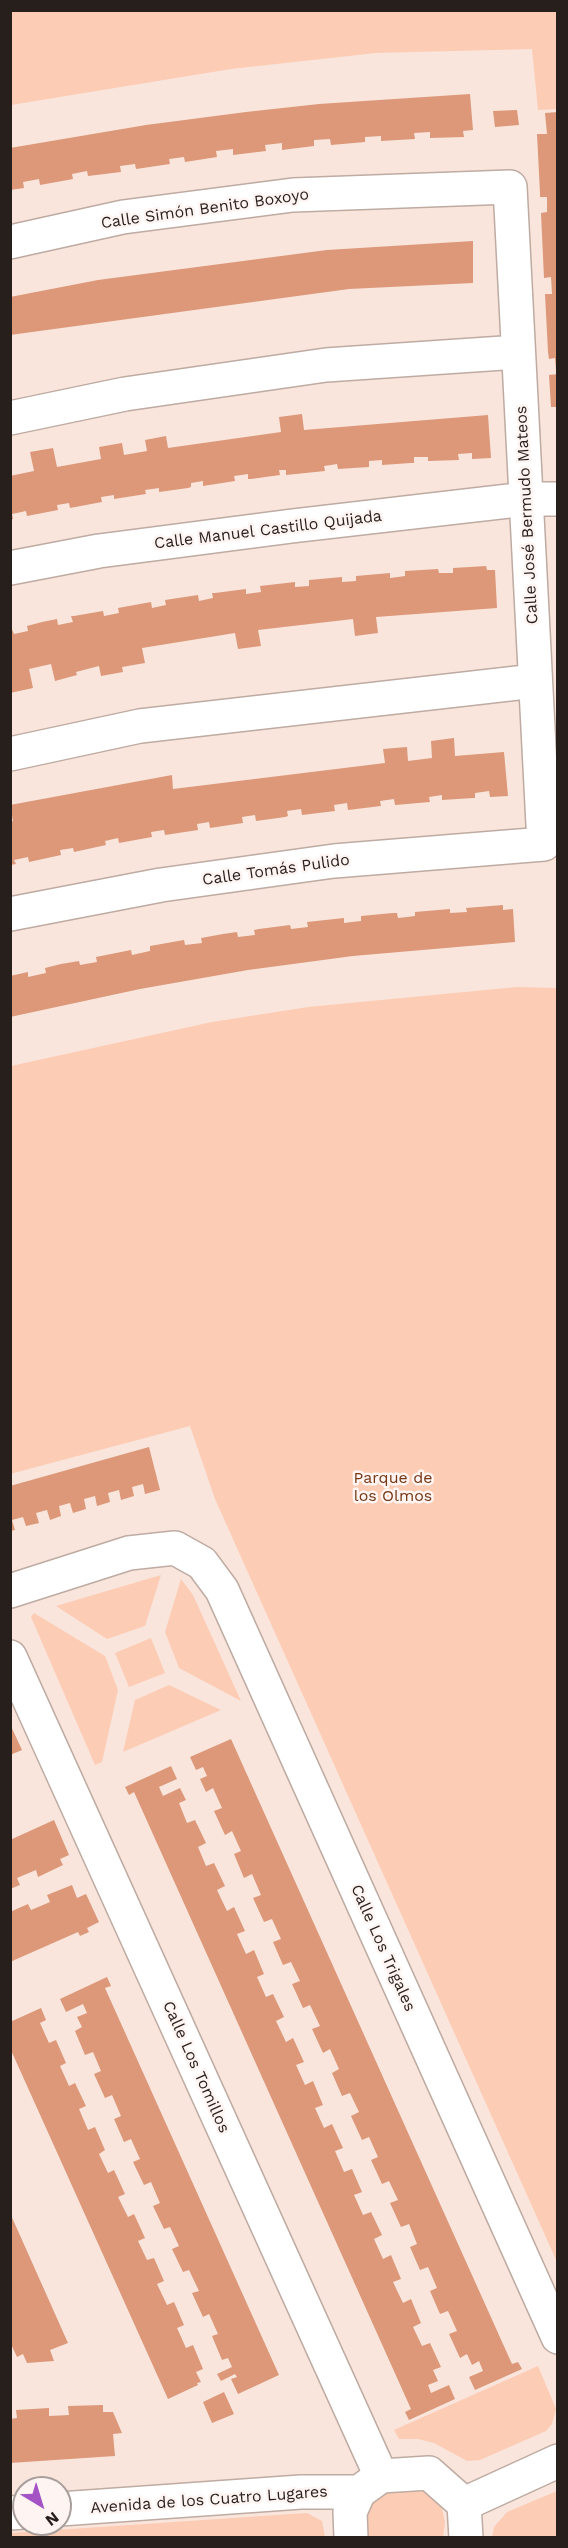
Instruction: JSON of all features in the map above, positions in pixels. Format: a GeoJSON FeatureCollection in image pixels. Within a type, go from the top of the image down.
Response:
{"type":"FeatureCollection","features":[{"type":"Feature","properties":{"kind":"street","name":"Calle Simón Benito Boxoyo"},"geometry":{"type":"LineString","coordinates":[[10,242],[123,217],[293,195],[510,187]]}},
{"type":"Feature","properties":{"kind":"street","name":"Calle José Bermudo Mateos"},"geometry":{"type":"LineString","coordinates":[[510,187],[519,352],[542,499],[535,681],[544,844]]}},
{"type":"Feature","properties":{"kind":"street"},"geometry":{"type":"LineString","coordinates":[[10,418],[125,394],[326,365],[519,352]]}},
{"type":"Feature","properties":{"kind":"street","name":"Calle Manuel Castillo Quijada"},"geometry":{"type":"LineString","coordinates":[[10,568],[110,549],[542,499]]}},
{"type":"Feature","properties":{"kind":"street"},"geometry":{"type":"LineString","coordinates":[[10,754],[140,726],[535,681]]}},
{"type":"Feature","properties":{"kind":"street","name":"Calle Tomás Pulido"},"geometry":{"type":"LineString","coordinates":[[10,914],[161,885],[334,861],[544,844]]}},
{"type":"Feature","properties":{"kind":"street","name":"Calle Los Trigales"},"geometry":{"type":"LineString","coordinates":[[10,1591],[129,1553],[175,1548],[202,1563],[222,1590],[558,2337]]}},
{"type":"Feature","properties":{"kind":"street","name":"Calle Los Tomillos"},"geometry":{"type":"LineString","coordinates":[[10,1657],[370,2484]]}},
{"type":"Feature","properties":{"kind":"street"},"geometry":{"type":"LineString","coordinates":[[466,2538],[464,2504],[558,2461]]}},
{"type":"Feature","properties":{"kind":"street","name":"Avenida de los Cuatro Lugares"},"geometry":{"type":"LineString","coordinates":[[72,2508],[301,2492],[370,2484],[429,2473],[464,2504]]}},
{"type":"Feature","properties":{"kind":"street"},"geometry":{"type":"LineString","coordinates":[[351,2538],[350,2512],[370,2484]]}},
{"type":"Feature","properties":{"kind":"green space"},"geometry":{"type":"Polygon","coordinates":[[[11,10],[557,11],[557,109],[538,110],[532,49],[376,53],[231,69],[11,105],[11,10]]]}},
{"type":"Feature","properties":{"kind":"green space","name":"Parque de los Olmos"},"geometry":{"type":"Polygon","coordinates":[[[517,987],[558,988],[557,2262],[215,1499],[190,1426],[10,1474],[11,1066],[212,1022],[308,1007],[517,987]]]}},
{"type":"Feature","properties":{"kind":"green space"},"geometry":{"type":"Polygon","coordinates":[[[161,1575],[145,1626],[107,1639],[56,1606],[161,1575]]]}},
{"type":"Feature","properties":{"kind":"green space"},"geometry":{"type":"Polygon","coordinates":[[[181,1579],[193,1595],[241,1701],[179,1668],[165,1632],[181,1579]]]}},
{"type":"Feature","properties":{"kind":"green space"},"geometry":{"type":"Polygon","coordinates":[[[34,1613],[105,1656],[118,1690],[102,1762],[95,1765],[31,1617],[34,1613]]]}},
{"type":"Feature","properties":{"kind":"green space"},"geometry":{"type":"Polygon","coordinates":[[[151,1638],[165,1673],[129,1687],[115,1653],[151,1638]]]}},
{"type":"Feature","properties":{"kind":"green space"},"geometry":{"type":"Polygon","coordinates":[[[169,1685],[221,1710],[123,1752],[135,1700],[169,1685]]]}},
{"type":"Feature","properties":{"kind":"green space"},"geometry":{"type":"Polygon","coordinates":[[[538,2366],[556,2409],[552,2424],[546,2431],[480,2460],[467,2461],[434,2443],[418,2439],[399,2439],[394,2430],[538,2366]]]}},
{"type":"Feature","properties":{"kind":"green space"},"geometry":{"type":"Polygon","coordinates":[[[412,2487],[424,2491],[442,2509],[445,2522],[443,2538],[365,2537],[364,2523],[367,2510],[376,2498],[387,2490],[412,2487]]]}},
{"type":"Feature","properties":{"kind":"green space"},"geometry":{"type":"Polygon","coordinates":[[[557,2491],[557,2537],[492,2537],[494,2527],[507,2512],[557,2491]]]}},
{"type":"Feature","properties":{"kind":"green space"},"geometry":{"type":"Polygon","coordinates":[[[307,2513],[322,2521],[325,2537],[11,2537],[12,2533],[12,2536],[72,2536],[72,2529],[307,2513]]]}},
{"type":"Feature","properties":{"kind":"building"},"geometry":{"type":"Polygon","coordinates":[[[470,94],[473,130],[463,131],[464,137],[430,138],[430,132],[414,133],[415,139],[381,141],[381,136],[365,137],[365,142],[331,145],[330,139],[314,140],[314,146],[282,150],[282,143],[265,145],[266,151],[233,155],[233,149],[216,151],[217,157],[185,162],[184,157],[169,159],[170,164],[136,169],[135,164],[120,166],[121,172],[88,176],[87,171],[72,174],[73,179],[40,185],[39,179],[23,182],[24,188],[10,190],[10,148],[146,125],[246,112],[319,104],[470,94]]]}},
{"type":"Feature","properties":{"kind":"building"},"geometry":{"type":"Polygon","coordinates":[[[517,110],[519,125],[495,127],[493,111],[517,110]]]}},
{"type":"Feature","properties":{"kind":"building"},"geometry":{"type":"Polygon","coordinates":[[[558,112],[558,370],[556,370],[555,358],[549,359],[548,352],[545,294],[552,294],[551,277],[544,278],[541,213],[547,212],[547,197],[540,197],[537,134],[547,134],[545,113],[558,112]]]}},
{"type":"Feature","properties":{"kind":"building"},"geometry":{"type":"Polygon","coordinates":[[[473,241],[473,283],[349,289],[10,335],[10,297],[98,280],[327,250],[473,241]]]}},
{"type":"Feature","properties":{"kind":"building"},"geometry":{"type":"Polygon","coordinates":[[[558,374],[558,407],[551,407],[549,375],[558,374]]]}},
{"type":"Feature","properties":{"kind":"building"},"geometry":{"type":"Polygon","coordinates":[[[302,414],[304,430],[488,415],[491,458],[472,459],[472,453],[458,454],[459,460],[428,461],[428,457],[414,457],[414,463],[382,465],[382,460],[369,461],[369,467],[338,469],[337,464],[324,466],[325,471],[286,475],[286,470],[279,470],[280,475],[248,479],[248,474],[234,476],[235,481],[203,486],[203,481],[191,483],[191,487],[188,488],[159,492],[159,488],[145,490],[146,494],[114,499],[114,495],[101,497],[102,502],[70,508],[69,503],[57,505],[58,510],[27,516],[26,511],[12,514],[13,519],[10,520],[10,476],[34,471],[30,452],[53,448],[57,467],[101,459],[99,447],[122,443],[124,455],[147,451],[145,440],[166,436],[168,448],[281,432],[279,417],[302,414]]]}},
{"type":"Feature","properties":{"kind":"building"},"geometry":{"type":"Polygon","coordinates":[[[486,566],[487,570],[495,570],[497,608],[376,617],[378,633],[355,636],[353,619],[258,630],[261,646],[238,649],[235,633],[142,648],[145,663],[122,667],[123,672],[101,676],[99,666],[55,681],[51,664],[29,669],[33,688],[10,693],[10,625],[14,634],[28,631],[27,626],[42,622],[57,619],[58,625],[73,622],[71,616],[103,611],[104,616],[119,613],[118,608],[151,602],[152,608],[166,605],[165,600],[198,595],[199,601],[213,598],[212,593],[246,589],[246,594],[261,592],[260,586],[295,582],[295,587],[309,586],[309,580],[342,577],[342,582],[356,581],[356,576],[390,573],[390,578],[405,576],[405,571],[438,569],[439,573],[453,573],[453,568],[486,566]]]}},
{"type":"Feature","properties":{"kind":"building"},"geometry":{"type":"Polygon","coordinates":[[[454,738],[455,756],[504,752],[508,796],[490,797],[489,791],[475,793],[475,798],[442,800],[442,795],[429,797],[430,802],[395,805],[394,799],[380,801],[381,806],[348,810],[347,803],[334,805],[335,811],[302,815],[301,809],[287,811],[288,816],[285,817],[256,821],[255,815],[242,817],[243,823],[210,828],[209,822],[197,824],[198,830],[165,835],[164,830],[151,832],[152,837],[119,843],[118,838],[105,841],[106,845],[74,852],[73,848],[60,850],[61,855],[29,862],[28,857],[14,860],[16,864],[10,865],[10,822],[13,821],[10,805],[172,775],[173,789],[385,763],[383,749],[407,747],[408,761],[432,758],[431,741],[454,738]]]}},
{"type":"Feature","properties":{"kind":"building"},"geometry":{"type":"Polygon","coordinates":[[[503,905],[503,910],[513,909],[515,942],[353,956],[248,970],[140,989],[10,1017],[10,976],[28,972],[28,977],[46,973],[45,968],[61,964],[79,961],[80,965],[97,962],[96,957],[131,950],[132,955],[150,951],[150,946],[184,940],[185,945],[202,943],[201,938],[223,934],[237,932],[238,937],[255,935],[254,930],[259,929],[290,925],[291,929],[308,927],[307,922],[344,918],[344,923],[361,921],[361,916],[397,913],[398,918],[415,916],[415,912],[450,909],[450,913],[467,912],[466,908],[503,905]]]}},
{"type":"Feature","properties":{"kind":"building"},"geometry":{"type":"Polygon","coordinates":[[[149,1447],[160,1490],[145,1494],[143,1484],[132,1487],[134,1496],[121,1500],[119,1490],[108,1493],[110,1502],[97,1506],[95,1496],[84,1499],[86,1509],[73,1513],[70,1503],[59,1506],[61,1516],[50,1520],[47,1510],[36,1513],[39,1523],[26,1526],[23,1517],[12,1520],[15,1530],[10,1531],[10,1486],[149,1447]]]}},
{"type":"Feature","properties":{"kind":"building"},"geometry":{"type":"Polygon","coordinates":[[[10,1724],[22,1750],[10,1755],[10,1724]]]}},
{"type":"Feature","properties":{"kind":"building"},"geometry":{"type":"Polygon","coordinates":[[[231,1739],[512,2364],[518,2362],[522,2369],[475,2390],[469,2377],[483,2371],[479,2361],[472,2365],[467,2354],[460,2358],[449,2334],[457,2331],[448,2311],[440,2314],[430,2291],[437,2288],[428,2267],[420,2270],[410,2247],[417,2244],[409,2224],[401,2227],[390,2203],[398,2200],[389,2181],[382,2184],[371,2160],[378,2157],[369,2137],[362,2140],[351,2116],[359,2112],[350,2093],[342,2096],[332,2073],[339,2069],[330,2049],[323,2053],[312,2029],[320,2026],[310,2005],[303,2008],[292,1984],[300,1981],[291,1962],[283,1965],[273,1942],[281,1939],[272,1919],[264,1922],[253,1898],[261,1895],[252,1874],[244,1878],[234,1854],[241,1851],[232,1831],[225,1835],[214,1811],[222,1808],[213,1788],[206,1792],[200,1779],[207,1776],[203,1767],[196,1770],[190,1757],[231,1739]]]}},
{"type":"Feature","properties":{"kind":"building"},"geometry":{"type":"Polygon","coordinates":[[[171,1766],[177,1779],[159,1787],[163,1796],[180,1788],[186,1800],[179,1803],[187,1823],[195,1820],[206,1843],[198,1847],[206,1866],[214,1863],[225,1886],[217,1890],[227,1911],[234,1907],[245,1931],[237,1934],[246,1954],[254,1950],[264,1974],[257,1977],[266,1997],[273,1994],[284,2017],[276,2021],[286,2042],[293,2038],[304,2062],[296,2065],[305,2085],[313,2081],[323,2105],[315,2108],[324,2128],[332,2124],[343,2148],[335,2151],[344,2172],[352,2169],[362,2192],[354,2195],[363,2215],[371,2212],[382,2235],[374,2239],[383,2259],[391,2255],[401,2279],[393,2282],[403,2303],[411,2299],[421,2323],[413,2327],[422,2346],[430,2343],[441,2367],[433,2370],[438,2381],[428,2385],[431,2393],[449,2385],[455,2399],[409,2420],[405,2412],[411,2409],[134,1792],[129,1795],[125,1787],[171,1766]]]}},
{"type":"Feature","properties":{"kind":"building"},"geometry":{"type":"Polygon","coordinates":[[[54,1820],[69,1855],[60,1859],[63,1865],[38,1877],[36,1870],[17,1878],[20,1885],[10,1889],[10,1840],[54,1820]]]}},
{"type":"Feature","properties":{"kind":"building"},"geometry":{"type":"Polygon","coordinates":[[[72,1885],[77,1898],[86,1894],[99,1922],[87,1928],[89,1932],[80,1936],[78,1932],[10,1962],[10,1912],[28,1904],[31,1910],[50,1902],[47,1895],[72,1885]]]}},
{"type":"Feature","properties":{"kind":"building"},"geometry":{"type":"Polygon","coordinates":[[[107,1977],[111,1986],[105,1988],[279,2375],[238,2394],[231,2379],[237,2377],[235,2374],[221,2381],[217,2374],[232,2367],[228,2358],[222,2360],[212,2336],[218,2334],[209,2314],[203,2317],[192,2293],[199,2291],[189,2270],[183,2272],[172,2249],[179,2246],[170,2227],[164,2229],[153,2206],[160,2203],[151,2182],[144,2185],[133,2162],[140,2159],[131,2139],[124,2142],[114,2119],[121,2116],[112,2095],[105,2098],[94,2074],[101,2071],[93,2052],[85,2055],[75,2031],[82,2027],[77,2017],[87,2013],[83,2004],[66,2012],[60,1999],[107,1977]]]}},
{"type":"Feature","properties":{"kind":"building"},"geometry":{"type":"Polygon","coordinates":[[[41,2008],[46,2020],[40,2023],[49,2043],[56,2040],[66,2063],[60,2066],[69,2086],[75,2083],[86,2106],[79,2109],[88,2130],[95,2127],[105,2150],[99,2154],[108,2173],[114,2170],[125,2194],[118,2197],[128,2217],[134,2214],[145,2238],[138,2241],[147,2260],[154,2258],[164,2281],[157,2284],[167,2305],[174,2302],[184,2325],[177,2328],[186,2348],[193,2345],[203,2369],[196,2372],[201,2382],[197,2383],[198,2385],[168,2399],[10,2048],[10,2022],[41,2008]]]}},
{"type":"Feature","properties":{"kind":"building"},"geometry":{"type":"Polygon","coordinates":[[[10,2213],[68,2343],[50,2350],[54,2361],[27,2363],[23,2354],[17,2357],[10,2342],[10,2213]]]}},
{"type":"Feature","properties":{"kind":"building"},"geometry":{"type":"Polygon","coordinates":[[[224,2392],[234,2414],[212,2423],[203,2402],[224,2392]]]}},
{"type":"Feature","properties":{"kind":"building"},"geometry":{"type":"Polygon","coordinates":[[[103,2405],[103,2412],[113,2412],[122,2433],[113,2434],[115,2456],[10,2463],[10,2419],[17,2418],[16,2410],[49,2408],[49,2416],[69,2415],[68,2406],[103,2405]]]}}]}
